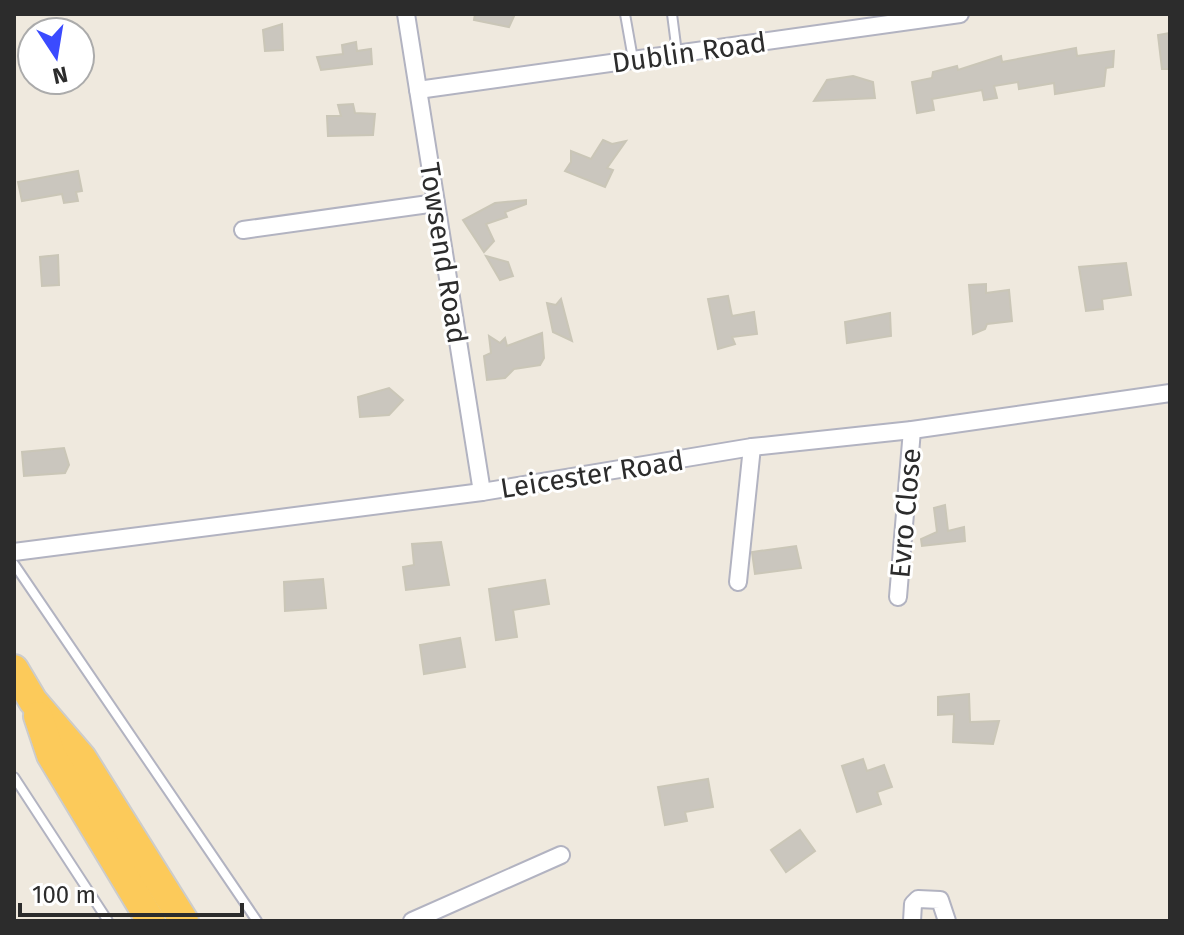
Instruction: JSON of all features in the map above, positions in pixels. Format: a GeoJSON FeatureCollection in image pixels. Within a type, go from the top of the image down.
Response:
{"type":"FeatureCollection","features":[{"type":"Feature","properties":{"kind":"highway"},"geometry":{"type":"LineString","coordinates":[[14,669],[33,701],[82,758],[184,921]]}},
{"type":"Feature","properties":{"kind":"highway"},"geometry":{"type":"LineString","coordinates":[[33,701],[51,755],[151,921]]}},
{"type":"Feature","properties":{"kind":"street","name":"Towsend Road"},"geometry":{"type":"LineString","coordinates":[[406,14],[482,492]]}},
{"type":"Feature","properties":{"kind":"street","name":"Dublin Road"},"geometry":{"type":"LineString","coordinates":[[418,90],[960,14]]}},
{"type":"Feature","properties":{"kind":"street"},"geometry":{"type":"LineString","coordinates":[[243,230],[436,203]]}},
{"type":"Feature","properties":{"kind":"street","name":"Leicester Road"},"geometry":{"type":"LineString","coordinates":[[14,552],[482,492],[752,447],[912,430],[1170,393]]}},
{"type":"Feature","properties":{"kind":"street","name":"Evro Close"},"geometry":{"type":"LineString","coordinates":[[898,597],[912,430]]}},
{"type":"Feature","properties":{"kind":"street"},"geometry":{"type":"LineString","coordinates":[[738,582],[752,447]]}},
{"type":"Feature","properties":{"kind":"street"},"geometry":{"type":"LineString","coordinates":[[412,921],[561,855]]}},
{"type":"Feature","properties":{"kind":"street"},"geometry":{"type":"LineString","coordinates":[[912,921],[913,904],[918,899],[933,897],[940,900],[947,921]]}},
{"type":"Feature","properties":{"kind":"lane"},"geometry":{"type":"LineString","coordinates":[[625,14],[633,60]]}},
{"type":"Feature","properties":{"kind":"lane"},"geometry":{"type":"LineString","coordinates":[[672,14],[677,54]]}},
{"type":"Feature","properties":{"kind":"lane"},"geometry":{"type":"LineString","coordinates":[[14,564],[257,921]]}},
{"type":"Feature","properties":{"kind":"lane"},"geometry":{"type":"LineString","coordinates":[[14,777],[108,921]]}},
{"type":"Feature","properties":{"kind":"building"},"geometry":{"type":"Polygon","coordinates":[[[475,14],[515,14],[509,27],[474,20],[475,14]]]}},
{"type":"Feature","properties":{"kind":"building"},"geometry":{"type":"Polygon","coordinates":[[[282,24],[283,50],[265,51],[263,30],[282,24]]]}},
{"type":"Feature","properties":{"kind":"building"},"geometry":{"type":"Polygon","coordinates":[[[1170,33],[1170,69],[1162,69],[1158,35],[1170,33]]]}},
{"type":"Feature","properties":{"kind":"building"},"geometry":{"type":"Polygon","coordinates":[[[356,42],[357,51],[371,49],[372,64],[321,70],[317,57],[343,54],[342,45],[356,42]]]}},
{"type":"Feature","properties":{"kind":"building"},"geometry":{"type":"Polygon","coordinates":[[[1076,48],[1077,56],[1114,51],[1113,67],[1106,68],[1104,86],[1055,94],[1054,83],[1019,89],[1018,82],[994,86],[997,98],[984,100],[982,90],[932,99],[934,110],[917,113],[912,82],[932,78],[933,72],[957,66],[958,70],[1001,56],[1002,62],[1076,48]]]}},
{"type":"Feature","properties":{"kind":"building"},"geometry":{"type":"Polygon","coordinates":[[[853,76],[873,82],[875,98],[814,101],[827,80],[853,76]]]}},
{"type":"Feature","properties":{"kind":"building"},"geometry":{"type":"Polygon","coordinates":[[[353,104],[355,113],[375,114],[373,135],[328,136],[327,116],[341,116],[338,105],[353,104]]]}},
{"type":"Feature","properties":{"kind":"building"},"geometry":{"type":"Polygon","coordinates":[[[603,140],[612,144],[626,141],[607,168],[613,170],[605,187],[565,171],[571,162],[571,151],[591,159],[603,140]]]}},
{"type":"Feature","properties":{"kind":"building"},"geometry":{"type":"Polygon","coordinates":[[[78,171],[82,191],[76,192],[78,201],[64,203],[62,194],[22,201],[18,182],[78,171]]]}},
{"type":"Feature","properties":{"kind":"building"},"geometry":{"type":"Polygon","coordinates":[[[526,200],[526,204],[505,212],[507,217],[486,224],[494,241],[484,252],[463,220],[495,203],[526,200]]]}},
{"type":"Feature","properties":{"kind":"building"},"geometry":{"type":"Polygon","coordinates":[[[58,255],[59,285],[42,286],[40,257],[58,255]]]}},
{"type":"Feature","properties":{"kind":"building"},"geometry":{"type":"Polygon","coordinates":[[[486,256],[508,262],[513,276],[500,280],[486,256]]]}},
{"type":"Feature","properties":{"kind":"building"},"geometry":{"type":"Polygon","coordinates":[[[1126,263],[1131,295],[1102,299],[1103,309],[1086,311],[1079,267],[1126,263]]]}},
{"type":"Feature","properties":{"kind":"building"},"geometry":{"type":"Polygon","coordinates":[[[986,284],[986,293],[1009,290],[1012,321],[987,324],[985,329],[973,334],[969,285],[986,284]]]}},
{"type":"Feature","properties":{"kind":"building"},"geometry":{"type":"Polygon","coordinates":[[[728,296],[732,316],[754,312],[757,334],[732,337],[735,344],[718,349],[708,299],[728,296]]]}},
{"type":"Feature","properties":{"kind":"building"},"geometry":{"type":"Polygon","coordinates":[[[561,299],[572,341],[553,332],[547,303],[556,305],[561,299]]]}},
{"type":"Feature","properties":{"kind":"building"},"geometry":{"type":"Polygon","coordinates":[[[890,313],[891,336],[847,343],[845,322],[890,313]]]}},
{"type":"Feature","properties":{"kind":"building"},"geometry":{"type":"Polygon","coordinates":[[[542,333],[544,358],[540,365],[514,369],[505,378],[487,380],[484,356],[491,353],[489,336],[500,343],[505,338],[507,346],[542,333]]]}},
{"type":"Feature","properties":{"kind":"building"},"geometry":{"type":"Polygon","coordinates":[[[389,388],[403,400],[389,415],[360,417],[358,397],[389,388]]]}},
{"type":"Feature","properties":{"kind":"building"},"geometry":{"type":"Polygon","coordinates":[[[64,448],[69,465],[65,473],[24,476],[22,452],[64,448]]]}},
{"type":"Feature","properties":{"kind":"building"},"geometry":{"type":"Polygon","coordinates":[[[945,505],[948,531],[964,527],[965,541],[922,546],[921,539],[937,532],[934,508],[945,505]]]}},
{"type":"Feature","properties":{"kind":"building"},"geometry":{"type":"Polygon","coordinates":[[[441,542],[449,585],[406,590],[403,567],[414,565],[412,544],[441,542]]]}},
{"type":"Feature","properties":{"kind":"building"},"geometry":{"type":"Polygon","coordinates":[[[796,546],[801,568],[755,574],[752,552],[796,546]]]}},
{"type":"Feature","properties":{"kind":"building"},"geometry":{"type":"Polygon","coordinates":[[[323,579],[326,608],[285,611],[284,582],[323,579]]]}},
{"type":"Feature","properties":{"kind":"building"},"geometry":{"type":"Polygon","coordinates":[[[545,580],[549,604],[513,610],[517,637],[496,640],[489,589],[545,580]]]}},
{"type":"Feature","properties":{"kind":"building"},"geometry":{"type":"Polygon","coordinates":[[[460,638],[465,667],[424,674],[420,645],[460,638]]]}},
{"type":"Feature","properties":{"kind":"building"},"geometry":{"type":"Polygon","coordinates":[[[969,694],[970,722],[999,721],[993,744],[953,742],[954,714],[938,715],[938,697],[969,694]]]}},
{"type":"Feature","properties":{"kind":"building"},"geometry":{"type":"Polygon","coordinates":[[[863,759],[867,771],[884,765],[892,787],[877,792],[881,804],[857,812],[842,766],[863,759]]]}},
{"type":"Feature","properties":{"kind":"building"},"geometry":{"type":"Polygon","coordinates":[[[708,779],[713,807],[685,812],[687,821],[665,825],[658,787],[708,779]]]}},
{"type":"Feature","properties":{"kind":"building"},"geometry":{"type":"Polygon","coordinates":[[[800,830],[815,851],[786,872],[771,850],[800,830]]]}}]}
